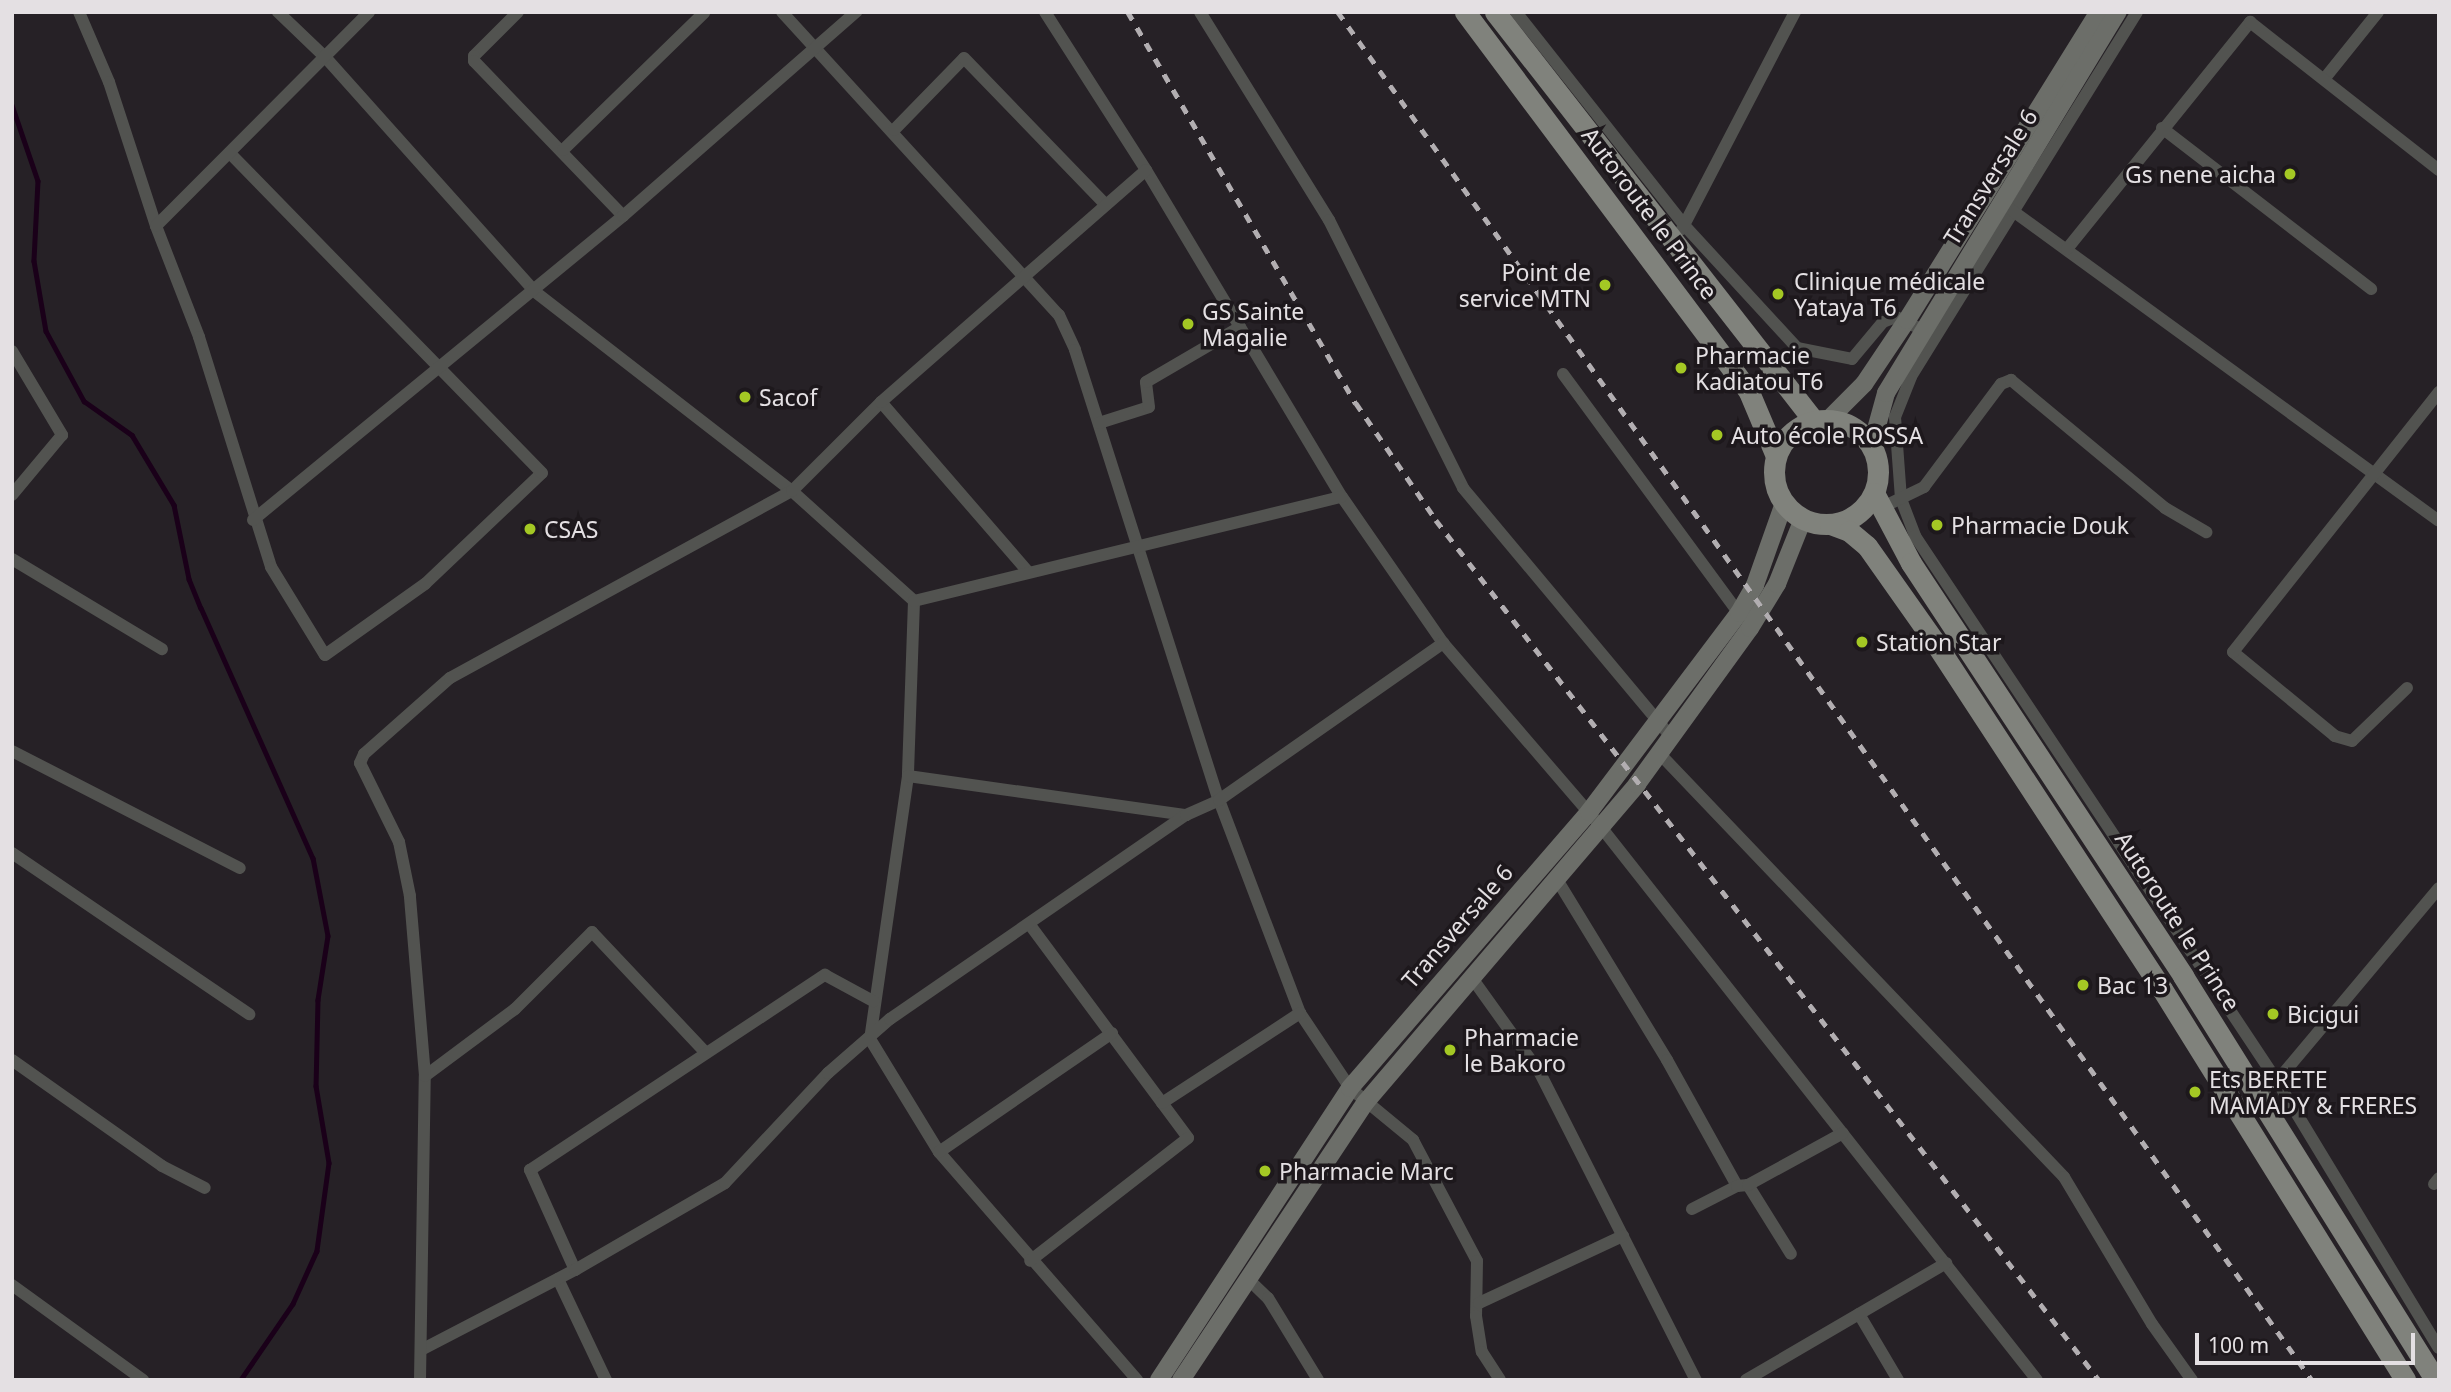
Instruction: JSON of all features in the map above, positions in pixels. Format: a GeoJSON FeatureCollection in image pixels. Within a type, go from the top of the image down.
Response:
{"type":"FeatureCollection","features":[{"type":"Feature","properties":{"kind":"main road","name":"Autoroute le Prince"},"geometry":{"type":"LineString","coordinates":[[1465,12],[1749,392],[1776,456]]}},
{"type":"Feature","properties":{"kind":"main road","name":"Autoroute le Prince"},"geometry":{"type":"LineString","coordinates":[[1496,12],[1673,246],[1821,420]]}},
{"type":"Feature","properties":{"kind":"main road","name":"Transversale 6"},"geometry":{"type":"LineString","coordinates":[[1821,420],[1864,384],[1907,320],[2099,12]]}},
{"type":"Feature","properties":{"kind":"main road","name":"Transversale 6"},"geometry":{"type":"LineString","coordinates":[[1872,444],[1923,330],[2008,207],[2119,12]]}},
{"type":"Feature","properties":{"kind":"main road"},"geometry":{"type":"LineString","coordinates":[[1829,524],[1848,520],[1886,500],[1872,444],[1855,429],[1821,420],[1791,434],[1776,456],[1774,480],[1784,503],[1802,519],[1850,531],[1867,546],[1934,641],[2162,989],[2405,1380]]}},
{"type":"Feature","properties":{"kind":"main road","name":"Autoroute le Prince"},"geometry":{"type":"LineString","coordinates":[[1886,500],[1911,564],[2258,1095],[2435,1380]]}},
{"type":"Feature","properties":{"kind":"main road","name":"Transversale 6"},"geometry":{"type":"LineString","coordinates":[[1181,1380],[1365,1103],[1601,827],[1658,752],[1663,729],[1755,584],[1784,503]]}},
{"type":"Feature","properties":{"kind":"main road","name":"Transversale 6"},"geometry":{"type":"LineString","coordinates":[[1159,1380],[1350,1088],[1750,628],[1777,584],[1802,519]]}},
{"type":"Feature","properties":{"kind":"street"},"geometry":{"type":"LineString","coordinates":[[79,12],[110,82],[156,226],[199,337],[253,520],[271,567],[325,655],[425,584],[542,473],[230,153]]}},
{"type":"Feature","properties":{"kind":"street"},"geometry":{"type":"LineString","coordinates":[[278,12],[326,58],[534,291],[792,491],[914,601],[908,776],[873,1001],[870,1039],[939,1152],[1030,1261],[1137,1380]]}},
{"type":"Feature","properties":{"kind":"street"},"geometry":{"type":"LineString","coordinates":[[156,226],[369,12]]}},
{"type":"Feature","properties":{"kind":"street"},"geometry":{"type":"LineString","coordinates":[[518,12],[474,56],[474,61],[563,150],[622,216]]}},
{"type":"Feature","properties":{"kind":"street"},"geometry":{"type":"LineString","coordinates":[[782,12],[894,130],[1059,315],[1099,424],[1135,549],[1219,800],[1272,930],[1300,1013],[1350,1088],[1413,1140],[1477,1261],[1479,1303],[1476,1316],[1482,1352],[1500,1380]]}},
{"type":"Feature","properties":{"kind":"street"},"geometry":{"type":"LineString","coordinates":[[253,520],[534,291],[856,12]]}},
{"type":"Feature","properties":{"kind":"street"},"geometry":{"type":"LineString","coordinates":[[1045,12],[1146,170],[1342,497],[1443,643],[1589,812],[2037,1380]]}},
{"type":"Feature","properties":{"kind":"street"},"geometry":{"type":"LineString","coordinates":[[1200,12],[1329,220],[1462,488],[1663,729]]}},
{"type":"Feature","properties":{"kind":"street"},"geometry":{"type":"LineString","coordinates":[[1516,12],[1684,225],[1797,348],[1852,359],[1883,322],[1907,320],[1923,330]]}},
{"type":"Feature","properties":{"kind":"street"},"geometry":{"type":"LineString","coordinates":[[2137,12],[2008,207],[1888,413],[1886,500],[1915,536],[2277,1081],[2439,1348]]}},
{"type":"Feature","properties":{"kind":"street"},"geometry":{"type":"LineString","coordinates":[[2325,78],[2378,12]]}},
{"type":"Feature","properties":{"kind":"street"},"geometry":{"type":"LineString","coordinates":[[563,150],[704,13]]}},
{"type":"Feature","properties":{"kind":"street"},"geometry":{"type":"LineString","coordinates":[[1673,246],[1791,14]]}},
{"type":"Feature","properties":{"kind":"street"},"geometry":{"type":"LineString","coordinates":[[2067,249],[2250,22],[2437,165]]}},
{"type":"Feature","properties":{"kind":"street"},"geometry":{"type":"LineString","coordinates":[[894,130],[964,58],[1106,205]]}},
{"type":"Feature","properties":{"kind":"street"},"geometry":{"type":"LineString","coordinates":[[2162,128],[2371,289]]}},
{"type":"Feature","properties":{"kind":"street"},"geometry":{"type":"LineString","coordinates":[[420,1380],[425,1076],[410,896],[399,842],[360,763],[364,754],[450,678],[792,491],[881,402],[1146,170]]}},
{"type":"Feature","properties":{"kind":"street"},"geometry":{"type":"LineString","coordinates":[[2008,207],[2375,471],[2439,521]]}},
{"type":"Feature","properties":{"kind":"street"},"geometry":{"type":"LineString","coordinates":[[1099,424],[1149,407],[1146,382],[1240,327]]}},
{"type":"Feature","properties":{"kind":"street"},"geometry":{"type":"LineString","coordinates":[[12,351],[62,435],[12,495]]}},
{"type":"Feature","properties":{"kind":"street"},"geometry":{"type":"LineString","coordinates":[[1563,374],[1750,628]]}},
{"type":"Feature","properties":{"kind":"street"},"geometry":{"type":"LineString","coordinates":[[1886,500],[1924,486],[2001,384],[2011,380],[2165,508],[2206,532]]}},
{"type":"Feature","properties":{"kind":"street"},"geometry":{"type":"LineString","coordinates":[[2407,688],[2352,741],[2335,736],[2233,652],[2439,392]]}},
{"type":"Feature","properties":{"kind":"street"},"geometry":{"type":"LineString","coordinates":[[881,402],[1028,572]]}},
{"type":"Feature","properties":{"kind":"street"},"geometry":{"type":"LineString","coordinates":[[914,601],[1342,497]]}},
{"type":"Feature","properties":{"kind":"street"},"geometry":{"type":"LineString","coordinates":[[12,559],[162,649]]}},
{"type":"Feature","properties":{"kind":"street"},"geometry":{"type":"LineString","coordinates":[[421,1350],[575,1270],[725,1183],[828,1073],[890,1019],[1186,815],[1219,800],[1443,643]]}},
{"type":"Feature","properties":{"kind":"street"},"geometry":{"type":"LineString","coordinates":[[12,751],[240,869]]}},
{"type":"Feature","properties":{"kind":"street"},"geometry":{"type":"LineString","coordinates":[[1658,752],[2064,1177],[2151,1324],[2192,1380]]}},
{"type":"Feature","properties":{"kind":"street"},"geometry":{"type":"LineString","coordinates":[[908,776],[1186,815]]}},
{"type":"Feature","properties":{"kind":"street"},"geometry":{"type":"LineString","coordinates":[[12,853],[249,1014]]}},
{"type":"Feature","properties":{"kind":"street"},"geometry":{"type":"LineString","coordinates":[[1556,878],[1743,1186],[1791,1254]]}},
{"type":"Feature","properties":{"kind":"street"},"geometry":{"type":"LineString","coordinates":[[2258,1095],[2277,1081],[2439,888]]}},
{"type":"Feature","properties":{"kind":"street"},"geometry":{"type":"LineString","coordinates":[[1030,925],[1188,1138],[1030,1261]]}},
{"type":"Feature","properties":{"kind":"street"},"geometry":{"type":"LineString","coordinates":[[425,1076],[515,1009],[592,932],[705,1052]]}},
{"type":"Feature","properties":{"kind":"street"},"geometry":{"type":"LineString","coordinates":[[575,1270],[530,1170],[825,975],[873,1001]]}},
{"type":"Feature","properties":{"kind":"street"},"geometry":{"type":"LineString","coordinates":[[1472,978],[1541,1073],[1696,1380]]}},
{"type":"Feature","properties":{"kind":"street"},"geometry":{"type":"LineString","coordinates":[[1162,1103],[1300,1013]]}},
{"type":"Feature","properties":{"kind":"street"},"geometry":{"type":"LineString","coordinates":[[939,1152],[1112,1033]]}},
{"type":"Feature","properties":{"kind":"street"},"geometry":{"type":"LineString","coordinates":[[12,1060],[162,1166],[205,1188]]}},
{"type":"Feature","properties":{"kind":"street"},"geometry":{"type":"LineString","coordinates":[[1692,1209],[1743,1186],[1843,1133]]}},
{"type":"Feature","properties":{"kind":"street"},"geometry":{"type":"LineString","coordinates":[[1479,1303],[1623,1236]]}},
{"type":"Feature","properties":{"kind":"street"},"geometry":{"type":"LineString","coordinates":[[1746,1380],[1946,1263]]}},
{"type":"Feature","properties":{"kind":"street"},"geometry":{"type":"LineString","coordinates":[[1247,1278],[1268,1298],[1318,1380]]}},
{"type":"Feature","properties":{"kind":"street"},"geometry":{"type":"LineString","coordinates":[[558,1279],[606,1380]]}},
{"type":"Feature","properties":{"kind":"street"},"geometry":{"type":"LineString","coordinates":[[12,1285],[143,1380]]}},
{"type":"Feature","properties":{"kind":"street"},"geometry":{"type":"LineString","coordinates":[[1859,1314],[1898,1380]]}},
{"type":"Feature","properties":{"kind":"waterway"},"geometry":{"type":"LineString","coordinates":[[12,105],[38,181],[34,261],[46,331],[84,401],[132,435],[174,505],[189,579],[313,858],[328,936],[318,1000],[316,1086],[329,1163],[317,1251],[293,1304],[241,1380]]}},
{"type":"Feature","properties":{"kind":"railway"},"geometry":{"type":"LineString","coordinates":[[1128,12],[1356,403],[1436,520],[2099,1380]]}},
{"type":"Feature","properties":{"kind":"railway"},"geometry":{"type":"LineString","coordinates":[[1338,12],[2312,1380]]}},
{"type":"Feature","properties":{"kind":"place","name":"Gs nene aicha"},"geometry":{"type":"Point","coordinates":[2290,174]}},
{"type":"Feature","properties":{"kind":"place","name":"Point de service MTN"},"geometry":{"type":"Point","coordinates":[1605,285]}},
{"type":"Feature","properties":{"kind":"place","name":"Clinique médicale Yataya T6"},"geometry":{"type":"Point","coordinates":[1778,294]}},
{"type":"Feature","properties":{"kind":"place","name":"GS Sainte Magalie"},"geometry":{"type":"Point","coordinates":[1188,324]}},
{"type":"Feature","properties":{"kind":"place","name":"Pharmacie Kadiatou T6"},"geometry":{"type":"Point","coordinates":[1681,368]}},
{"type":"Feature","properties":{"kind":"place","name":"Sacof"},"geometry":{"type":"Point","coordinates":[745,397]}},
{"type":"Feature","properties":{"kind":"place","name":"Auto école ROSSA"},"geometry":{"type":"Point","coordinates":[1717,435]}},
{"type":"Feature","properties":{"kind":"place","name":"Pharmacie Douk"},"geometry":{"type":"Point","coordinates":[1937,525]}},
{"type":"Feature","properties":{"kind":"place","name":"CSAS"},"geometry":{"type":"Point","coordinates":[530,529]}},
{"type":"Feature","properties":{"kind":"place","name":"Station Star"},"geometry":{"type":"Point","coordinates":[1862,642]}},
{"type":"Feature","properties":{"kind":"place","name":"Bac 13"},"geometry":{"type":"Point","coordinates":[2083,985]}},
{"type":"Feature","properties":{"kind":"place","name":"Bicigui"},"geometry":{"type":"Point","coordinates":[2273,1014]}},
{"type":"Feature","properties":{"kind":"place","name":"Pharmacie le Bakoro"},"geometry":{"type":"Point","coordinates":[1450,1050]}},
{"type":"Feature","properties":{"kind":"place","name":"Ets BERETE MAMADY & FRERES"},"geometry":{"type":"Point","coordinates":[2195,1092]}},
{"type":"Feature","properties":{"kind":"place","name":"Pharmacie Marc"},"geometry":{"type":"Point","coordinates":[1265,1171]}}]}
